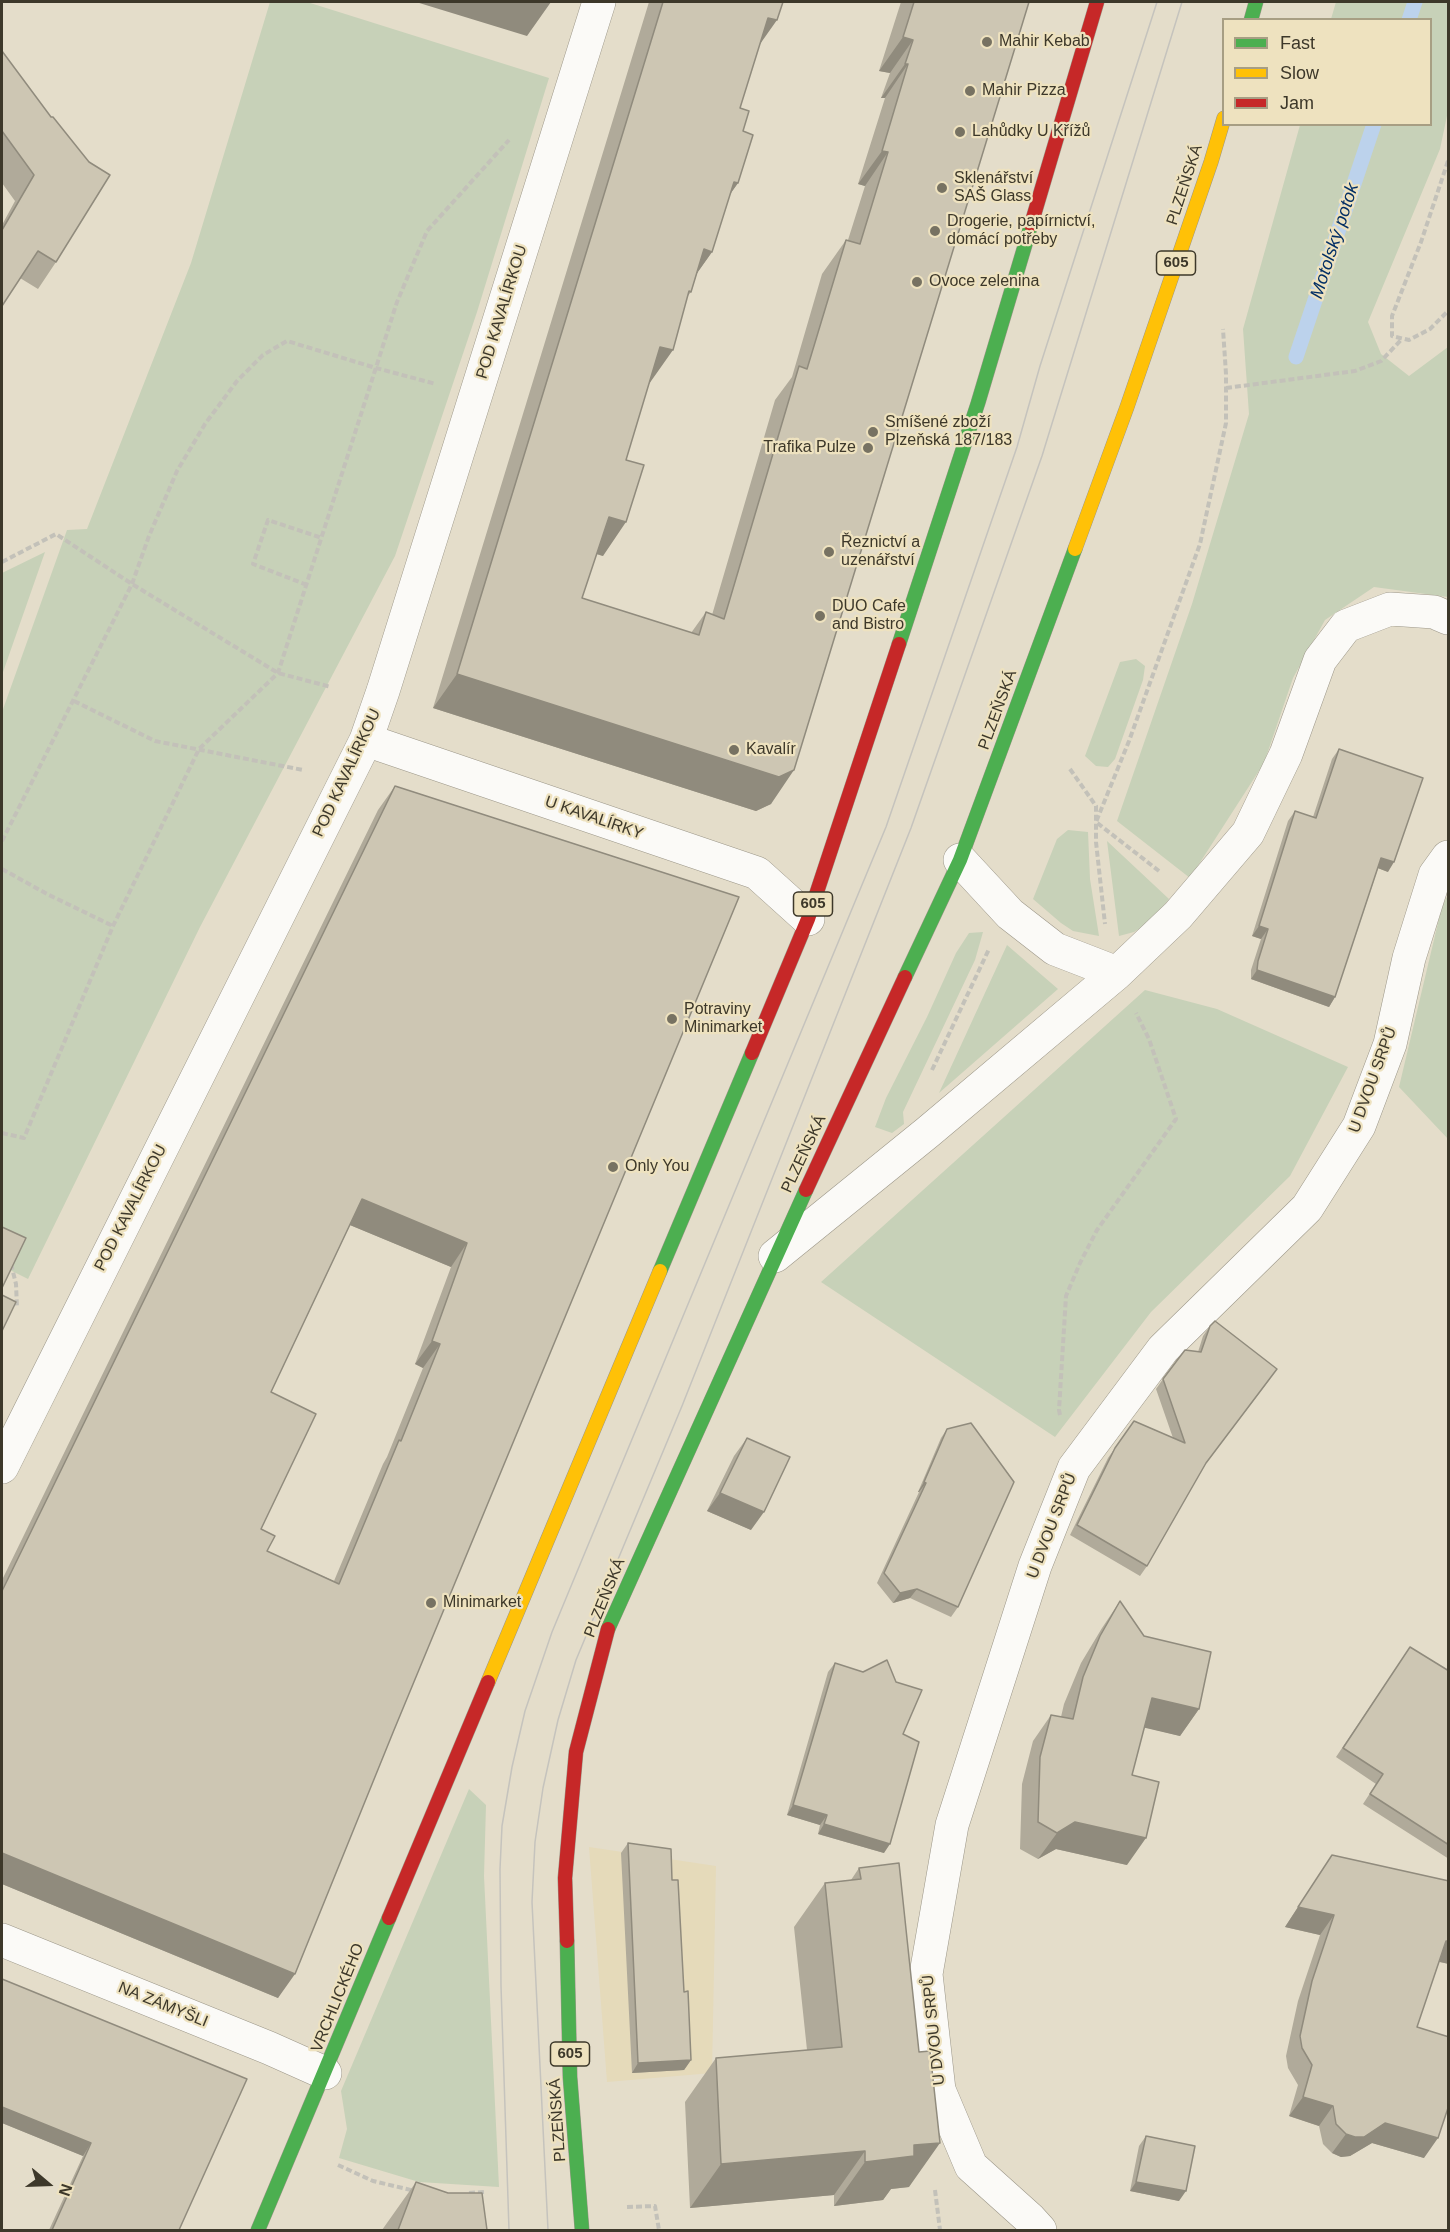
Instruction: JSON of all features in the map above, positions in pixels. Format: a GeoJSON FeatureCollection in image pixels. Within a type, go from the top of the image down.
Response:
{"type":"FeatureCollection","features":[{"type":"Feature","properties":{"kind":"main road","name":"605"},"geometry":{"type":"LineString","coordinates":[[808,919],[978,403],[1097,2]]}},
{"type":"Feature","properties":{"kind":"main road"},"geometry":{"type":"LineString","coordinates":[[1252,18],[1256,2]]}},
{"type":"Feature","properties":{"kind":"main road","name":"PLZEŇSKÁ"},"geometry":{"type":"LineString","coordinates":[[582,2230],[570,2077],[565,1878],[576,1752],[607,1630],[774,1256],[960,860],[1127,407],[1222,125]]}},
{"type":"Feature","properties":{"kind":"main road","name":"VRCHLICKÉHO"},"geometry":{"type":"LineString","coordinates":[[258,2230],[808,919]]}},
{"type":"Feature","properties":{"kind":"street","name":"POD KAVALÍRKOU"},"geometry":{"type":"LineString","coordinates":[[2,1467],[366,740],[384,690],[599,2]]}},
{"type":"Feature","properties":{"kind":"street"},"geometry":{"type":"LineString","coordinates":[[774,1256],[928,1132],[1117,973],[1178,915],[1248,833],[1286,754],[1320,660],[1346,626],[1390,609],[1434,612],[1449,618]]}},
{"type":"Feature","properties":{"kind":"street","name":"U KAVALÍRKY"},"geometry":{"type":"LineString","coordinates":[[366,740],[757,873],[808,919]]}},
{"type":"Feature","properties":{"kind":"street","name":"U DVOU SRPŮ"},"geometry":{"type":"LineString","coordinates":[[1040,2230],[970,2166],[939,2090],[926,1974],[952,1825],[1035,1566],[1074,1468],[1163,1349],[1307,1208],[1359,1126],[1390,1044],[1408,958],[1435,875],[1449,857]]}},
{"type":"Feature","properties":{"kind":"street"},"geometry":{"type":"LineString","coordinates":[[960,860],[1010,914],[1055,949],[1117,973]]}},
{"type":"Feature","properties":{"kind":"street","name":"NA ZÁMYŠLI"},"geometry":{"type":"LineString","coordinates":[[2,1940],[325,2073]]}},
{"type":"Feature","properties":{"kind":"path"},"geometry":{"type":"LineString","coordinates":[[2,1133],[24,1138],[113,926],[199,749],[278,672],[397,302],[427,231],[513,136]]}},
{"type":"Feature","properties":{"kind":"path"},"geometry":{"type":"LineString","coordinates":[[1449,161],[1422,242],[1392,316],[1392,336],[1409,340],[1430,329],[1449,311]]}},
{"type":"Feature","properties":{"kind":"path"},"geometry":{"type":"LineString","coordinates":[[1096,822],[1129,741],[1200,544],[1226,423],[1223,329]]}},
{"type":"Feature","properties":{"kind":"path"},"geometry":{"type":"LineString","coordinates":[[1226,388],[1355,371],[1381,360],[1402,339]]}},
{"type":"Feature","properties":{"kind":"path"},"geometry":{"type":"LineString","coordinates":[[2,841],[132,584],[149,536],[177,471],[206,424],[237,381],[263,356],[287,341],[376,368],[476,394]]}},
{"type":"Feature","properties":{"kind":"path"},"geometry":{"type":"LineString","coordinates":[[307,585],[253,564],[260,542],[268,519],[322,538]]}},
{"type":"Feature","properties":{"kind":"path"},"geometry":{"type":"LineString","coordinates":[[2,562],[56,534],[132,584],[278,672],[331,687]]}},
{"type":"Feature","properties":{"kind":"path"},"geometry":{"type":"LineString","coordinates":[[74,701],[155,741],[347,779]]}},
{"type":"Feature","properties":{"kind":"path"},"geometry":{"type":"LineString","coordinates":[[1070,769],[1095,806],[1102,910],[1117,973],[1149,1039],[1176,1119],[1097,1230],[1066,1296],[1059,1410],[1074,1468]]}},
{"type":"Feature","properties":{"kind":"path"},"geometry":{"type":"LineString","coordinates":[[1096,822],[1160,872]]}},
{"type":"Feature","properties":{"kind":"path"},"geometry":{"type":"LineString","coordinates":[[2,869],[113,926]]}},
{"type":"Feature","properties":{"kind":"path"},"geometry":{"type":"LineString","coordinates":[[931,1072],[991,946]]}},
{"type":"Feature","properties":{"kind":"path"},"geometry":{"type":"LineString","coordinates":[[11,1261],[16,1284],[17,1308]]}},
{"type":"Feature","properties":{"kind":"path"},"geometry":{"type":"LineString","coordinates":[[338,2165],[373,2181],[424,2193]]}},
{"type":"Feature","properties":{"kind":"path"},"geometry":{"type":"LineString","coordinates":[[464,2194],[484,2192]]}},
{"type":"Feature","properties":{"kind":"path"},"geometry":{"type":"LineString","coordinates":[[627,2207],[655,2206],[659,2230]]}},
{"type":"Feature","properties":{"kind":"shaded area"},"geometry":{"type":"Polygon","coordinates":[[[589,1847],[716,1866],[712,2073],[607,2082],[589,1847]]]}},
{"type":"Feature","properties":{"kind":"green space"},"geometry":{"type":"Polygon","coordinates":[[[270,2],[307,2],[549,78],[477,312],[395,556],[200,927],[28,1279],[2,1266],[2,712],[67,530],[87,529],[191,263],[270,2]]]}},
{"type":"Feature","properties":{"kind":"green space"},"geometry":{"type":"Polygon","coordinates":[[[1336,2],[1448,2],[1448,111],[1440,149],[1368,322],[1381,354],[1409,376],[1448,347],[1448,597],[1374,587],[1325,620],[1293,678],[1264,763],[1190,878],[1117,821],[1192,604],[1249,414],[1243,329],[1300,126],[1432,126],[1432,18],[1331,18],[1336,2]]]}},
{"type":"Feature","properties":{"kind":"green space"},"geometry":{"type":"Polygon","coordinates":[[[45,552],[2,675],[2,573],[45,552]]]}},
{"type":"Feature","properties":{"kind":"green space"},"geometry":{"type":"Polygon","coordinates":[[[1136,659],[1145,666],[1143,680],[1115,759],[1108,767],[1096,766],[1085,756],[1120,662],[1136,659]]]}},
{"type":"Feature","properties":{"kind":"green space"},"geometry":{"type":"Polygon","coordinates":[[[1068,830],[1088,832],[1090,879],[1099,936],[1073,931],[1033,899],[1057,839],[1068,830]]]}},
{"type":"Feature","properties":{"kind":"green space"},"geometry":{"type":"Polygon","coordinates":[[[1107,841],[1169,899],[1151,921],[1134,932],[1119,936],[1107,841]]]}},
{"type":"Feature","properties":{"kind":"green space"},"geometry":{"type":"Polygon","coordinates":[[[1448,895],[1448,1139],[1399,1087],[1442,906],[1448,895]]]}},
{"type":"Feature","properties":{"kind":"green space"},"geometry":{"type":"Polygon","coordinates":[[[983,932],[975,960],[903,1112],[904,1124],[892,1133],[875,1127],[886,1098],[956,953],[969,933],[983,932]]]}},
{"type":"Feature","properties":{"kind":"green space"},"geometry":{"type":"Polygon","coordinates":[[[1007,945],[1058,989],[939,1093],[1007,945]]]}},
{"type":"Feature","properties":{"kind":"green space"},"geometry":{"type":"Polygon","coordinates":[[[1145,990],[1217,1009],[1348,1067],[1290,1176],[1151,1312],[1055,1437],[821,1282],[1145,990]]]}},
{"type":"Feature","properties":{"kind":"green space"},"geometry":{"type":"Polygon","coordinates":[[[469,1789],[486,1805],[484,1876],[499,2187],[419,2182],[339,2158],[347,2129],[341,2091],[469,1789]]]}},
{"type":"Feature","properties":{"kind":"building"},"geometry":{"type":"Polygon","coordinates":[[[663,2],[783,2],[777,20],[768,18],[740,108],[749,111],[743,131],[753,135],[738,183],[734,182],[712,252],[704,249],[691,292],[689,291],[673,350],[660,347],[626,460],[644,465],[626,522],[609,517],[582,598],[699,635],[706,612],[724,619],[799,366],[807,369],[846,240],[860,244],[888,152],[882,151],[908,64],[905,64],[913,40],[903,37],[914,2],[1029,2],[794,770],[779,777],[457,674],[663,2]]]}},
{"type":"Feature","properties":{"kind":"building"},"geometry":{"type":"Polygon","coordinates":[[[2,51],[51,117],[89,162],[110,175],[56,262],[38,251],[2,306],[2,230],[34,175],[2,131],[2,51]]]}},
{"type":"Feature","properties":{"kind":"building"},"geometry":{"type":"Polygon","coordinates":[[[1339,749],[1423,778],[1394,862],[1381,858],[1335,997],[1257,970],[1268,929],[1259,926],[1295,811],[1316,818],[1339,749]]]}},
{"type":"Feature","properties":{"kind":"building"},"geometry":{"type":"Polygon","coordinates":[[[395,786],[739,897],[295,1974],[2,1853],[2,1591],[395,786]],[[362,1199],[271,1392],[316,1414],[261,1529],[275,1536],[267,1551],[339,1584],[440,1344],[432,1341],[467,1243],[362,1199]]]}},
{"type":"Feature","properties":{"kind":"building"},"geometry":{"type":"Polygon","coordinates":[[[2,1227],[26,1238],[2,1288],[2,1227]]]}},
{"type":"Feature","properties":{"kind":"building"},"geometry":{"type":"Polygon","coordinates":[[[2,1295],[16,1302],[2,1331],[2,1295]]]}},
{"type":"Feature","properties":{"kind":"building"},"geometry":{"type":"Polygon","coordinates":[[[1215,1321],[1277,1369],[1206,1463],[1147,1566],[1077,1525],[1115,1448],[1134,1421],[1185,1443],[1163,1379],[1185,1350],[1201,1352],[1210,1326],[1215,1321]]]}},
{"type":"Feature","properties":{"kind":"building"},"geometry":{"type":"Polygon","coordinates":[[[971,1423],[1014,1482],[958,1607],[917,1589],[900,1593],[884,1573],[926,1483],[924,1482],[947,1429],[971,1423]]]}},
{"type":"Feature","properties":{"kind":"building"},"geometry":{"type":"Polygon","coordinates":[[[747,1438],[790,1457],[764,1512],[720,1493],[747,1438]]]}},
{"type":"Feature","properties":{"kind":"building"},"geometry":{"type":"Polygon","coordinates":[[[1120,1601],[1144,1636],[1211,1652],[1199,1709],[1152,1698],[1132,1775],[1159,1782],[1146,1838],[1075,1822],[1057,1833],[1038,1822],[1040,1757],[1051,1715],[1073,1719],[1083,1677],[1100,1636],[1120,1601]]]}},
{"type":"Feature","properties":{"kind":"building"},"geometry":{"type":"Polygon","coordinates":[[[1410,1647],[1449,1671],[1449,1845],[1370,1794],[1383,1774],[1343,1748],[1410,1647]]]}},
{"type":"Feature","properties":{"kind":"building"},"geometry":{"type":"Polygon","coordinates":[[[887,1660],[896,1682],[922,1690],[903,1734],[919,1742],[890,1844],[824,1824],[827,1815],[793,1805],[835,1663],[863,1672],[887,1660]]]}},
{"type":"Feature","properties":{"kind":"building"},"geometry":{"type":"Polygon","coordinates":[[[628,1843],[671,1849],[672,1880],[678,1880],[684,1992],[688,1991],[691,2060],[638,2063],[628,1843]]]}},
{"type":"Feature","properties":{"kind":"building"},"geometry":{"type":"Polygon","coordinates":[[[1332,1855],[1449,1881],[1449,1941],[1446,1941],[1417,2027],[1449,2037],[1449,2105],[1438,2138],[1385,2123],[1364,2137],[1355,2137],[1346,2134],[1336,2124],[1333,2106],[1303,2097],[1312,2065],[1302,2048],[1300,2036],[1312,1981],[1334,1915],[1298,1907],[1332,1855]]]}},
{"type":"Feature","properties":{"kind":"building"},"geometry":{"type":"Polygon","coordinates":[[[899,1863],[919,2052],[930,2051],[940,2143],[914,2145],[914,2156],[865,2162],[865,2151],[721,2164],[716,2058],[842,2047],[825,1883],[861,1879],[859,1868],[899,1863]]]}},
{"type":"Feature","properties":{"kind":"building"},"geometry":{"type":"Polygon","coordinates":[[[2,1979],[247,2079],[179,2230],[52,2230],[91,2143],[2,2107],[2,1979]]]}},
{"type":"Feature","properties":{"kind":"building"},"geometry":{"type":"Polygon","coordinates":[[[1146,2136],[1195,2146],[1186,2191],[1136,2182],[1146,2136]]]}},
{"type":"Feature","properties":{"kind":"building"},"geometry":{"type":"Polygon","coordinates":[[[416,2182],[448,2193],[482,2193],[487,2230],[398,2230],[416,2182]]]}},
{"type":"Feature","properties":{"kind":"waterway","name":"Motolský potok"},"geometry":{"type":"LineString","coordinates":[[1410,18],[1415,2]]}},
{"type":"Feature","properties":{"kind":"waterway","name":"Motolský potok"},"geometry":{"type":"LineString","coordinates":[[1296,357],[1373,126]]}},
{"type":"Feature","properties":{"kind":"tram line"},"geometry":{"type":"LineString","coordinates":[[509,2230],[501,1986],[500,1869],[502,1826],[525,1711],[552,1632],[886,827],[1017,447],[1040,366],[1157,2]]}},
{"type":"Feature","properties":{"kind":"tram line"},"geometry":{"type":"LineString","coordinates":[[548,2230],[532,1902],[535,1842],[543,1788],[558,1720],[576,1660],[682,1406],[911,828],[1042,456],[1182,2]]}},
{"type":"Feature","properties":{"kind":"traffic: fast"},"geometry":{"type":"LineString","coordinates":[[1252,18],[1256,2]]}},
{"type":"Feature","properties":{"kind":"traffic: fast"},"geometry":{"type":"LineString","coordinates":[[899,644],[978,403],[1031,225]]}},
{"type":"Feature","properties":{"kind":"traffic: fast"},"geometry":{"type":"LineString","coordinates":[[905,977],[960,860],[1075,549]]}},
{"type":"Feature","properties":{"kind":"traffic: fast"},"geometry":{"type":"LineString","coordinates":[[660,1271],[752,1053]]}},
{"type":"Feature","properties":{"kind":"traffic: fast"},"geometry":{"type":"LineString","coordinates":[[608,1629],[806,1190]]}},
{"type":"Feature","properties":{"kind":"traffic: fast"},"geometry":{"type":"LineString","coordinates":[[258,2230],[389,1918]]}},
{"type":"Feature","properties":{"kind":"traffic: fast"},"geometry":{"type":"LineString","coordinates":[[567,1941],[570,2077],[582,2230]]}},
{"type":"Feature","properties":{"kind":"traffic: slow"},"geometry":{"type":"LineString","coordinates":[[1075,549],[1127,407],[1222,125]]}},
{"type":"Feature","properties":{"kind":"traffic: slow"},"geometry":{"type":"LineString","coordinates":[[488,1682],[660,1271]]}},
{"type":"Feature","properties":{"kind":"traffic: jam"},"geometry":{"type":"LineString","coordinates":[[1031,225],[1097,2]]}},
{"type":"Feature","properties":{"kind":"traffic: jam"},"geometry":{"type":"LineString","coordinates":[[752,1053],[808,919],[899,644]]}},
{"type":"Feature","properties":{"kind":"traffic: jam"},"geometry":{"type":"LineString","coordinates":[[806,1190],[905,977]]}},
{"type":"Feature","properties":{"kind":"traffic: jam"},"geometry":{"type":"LineString","coordinates":[[567,1941],[565,1878],[576,1752],[608,1629]]}},
{"type":"Feature","properties":{"kind":"traffic: jam"},"geometry":{"type":"LineString","coordinates":[[389,1918],[488,1682]]}},
{"type":"Feature","properties":{"kind":"place","name":"Mahir Kebab"},"geometry":{"type":"Point","coordinates":[987,42]}},
{"type":"Feature","properties":{"kind":"place","name":"Mahir Pizza"},"geometry":{"type":"Point","coordinates":[970,91]}},
{"type":"Feature","properties":{"kind":"place","name":"Lahůdky U Křížů"},"geometry":{"type":"Point","coordinates":[960,132]}},
{"type":"Feature","properties":{"kind":"place","name":"Sklenářství SAŠ Glass"},"geometry":{"type":"Point","coordinates":[942,188]}},
{"type":"Feature","properties":{"kind":"place","name":"Drogerie, papírnictví, domácí potřeby"},"geometry":{"type":"Point","coordinates":[935,231]}},
{"type":"Feature","properties":{"kind":"place","name":"Ovoce zelenina"},"geometry":{"type":"Point","coordinates":[917,282]}},
{"type":"Feature","properties":{"kind":"place","name":"Smíšené zboží Plzeňská 187/183"},"geometry":{"type":"Point","coordinates":[873,432]}},
{"type":"Feature","properties":{"kind":"place","name":"Trafika Pulze"},"geometry":{"type":"Point","coordinates":[868,448]}},
{"type":"Feature","properties":{"kind":"place","name":"Řeznictví a uzenářství"},"geometry":{"type":"Point","coordinates":[829,552]}},
{"type":"Feature","properties":{"kind":"place","name":"DUO Cafe and Bistro"},"geometry":{"type":"Point","coordinates":[820,616]}},
{"type":"Feature","properties":{"kind":"place","name":"Kavalír"},"geometry":{"type":"Point","coordinates":[734,750]}},
{"type":"Feature","properties":{"kind":"place","name":"Potraviny Minimarket"},"geometry":{"type":"Point","coordinates":[672,1019]}},
{"type":"Feature","properties":{"kind":"place","name":"Only You"},"geometry":{"type":"Point","coordinates":[613,1167]}},
{"type":"Feature","properties":{"kind":"place","name":"Minimarket"},"geometry":{"type":"Point","coordinates":[431,1603]}}]}
